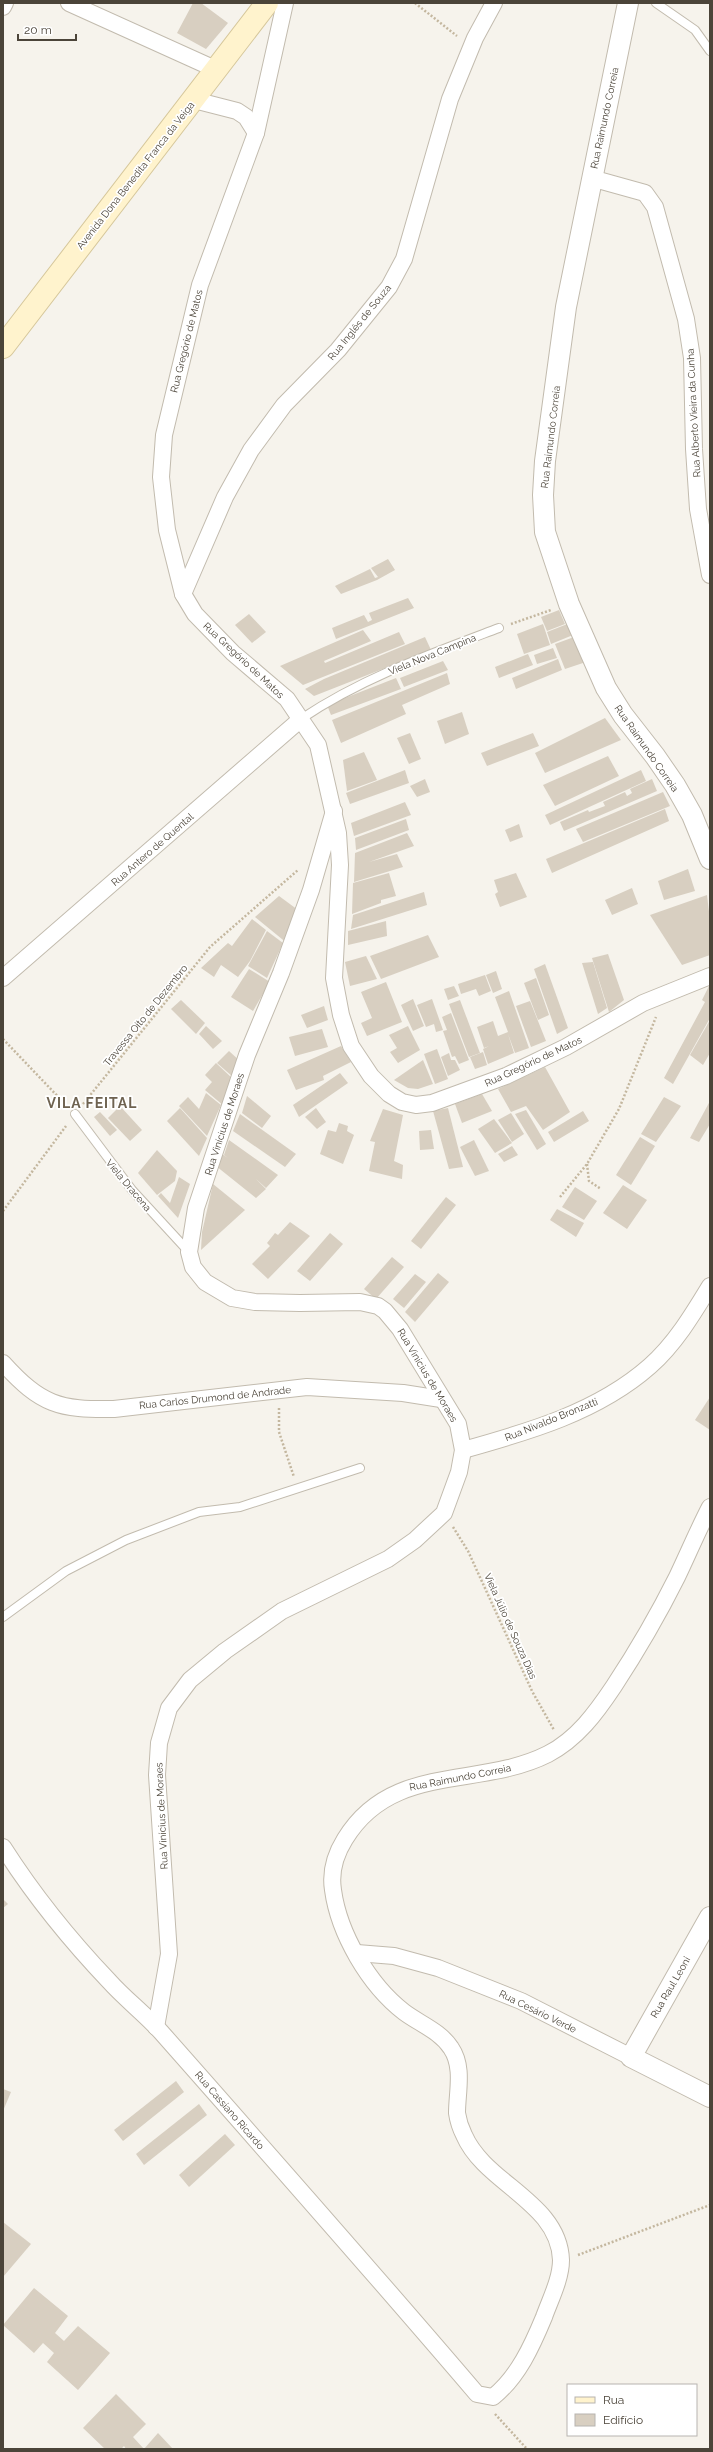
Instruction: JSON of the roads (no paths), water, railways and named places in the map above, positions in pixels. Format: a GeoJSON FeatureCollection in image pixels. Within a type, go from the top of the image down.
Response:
{"type":"FeatureCollection","features":[{"type":"Feature","properties":{"kind":"main road","name":"Avenida Dona Benedita Franca da Veiga"},"geometry":{"type":"LineString","coordinates":[[3,347],[267,3]]}},
{"type":"Feature","properties":{"kind":"street"},"geometry":{"type":"LineString","coordinates":[[3,7],[5,3]]}},
{"type":"Feature","properties":{"kind":"street"},"geometry":{"type":"LineString","coordinates":[[69,3],[215,69]]}},
{"type":"Feature","properties":{"kind":"street","name":"Rua Gregório de Matos"},"geometry":{"type":"LineString","coordinates":[[285,3],[256,133],[200,285],[164,436],[161,477],[167,530],[183,594],[196,614],[233,653],[287,699],[318,745],[334,811],[340,866],[334,978],[341,1015],[351,1046],[371,1076],[389,1094],[402,1102],[416,1105],[432,1103],[506,1076],[566,1047],[643,1003],[710,976]]}},
{"type":"Feature","properties":{"kind":"street","name":"Rua Inglês de Souza"},"geometry":{"type":"LineString","coordinates":[[183,594],[225,497],[251,450],[284,405],[338,350],[389,287],[404,259],[450,99],[472,47],[494,3]]}},
{"type":"Feature","properties":{"kind":"street","name":"Rua Raimundo Correia"},"geometry":{"type":"LineString","coordinates":[[628,3],[591,178],[566,307],[545,461],[543,495],[545,532],[569,604],[585,645],[606,688],[623,715],[656,756],[675,785],[692,814],[710,859]]}},
{"type":"Feature","properties":{"kind":"street"},"geometry":{"type":"LineString","coordinates":[[194,100],[237,111],[246,116],[256,133]]}},
{"type":"Feature","properties":{"kind":"street","name":"Rua Alberto Vieira da Cunha"},"geometry":{"type":"LineString","coordinates":[[591,178],[645,193],[655,208],[686,319],[691,350],[698,508],[710,575]]}},
{"type":"Feature","properties":{"kind":"street","name":"Rua Antero de Quental"},"geometry":{"type":"LineString","coordinates":[[3,978],[301,719]]}},
{"type":"Feature","properties":{"kind":"street","name":"Rua Vinícius de Moraes"},"geometry":{"type":"LineString","coordinates":[[156,2027],[169,1954],[157,1775],[159,1743],[169,1708],[190,1680],[225,1651],[282,1611],[388,1559],[415,1540],[444,1513],[459,1472],[463,1450],[458,1424],[441,1399],[400,1329],[385,1311],[378,1306],[360,1302],[255,1302],[232,1298],[205,1282],[193,1267],[189,1252],[198,1200],[247,1055],[281,973],[311,890],[334,811]]}},
{"type":"Feature","properties":{"kind":"street","name":"Rua Nivaldo Bronzatti"},"geometry":{"type":"LineString","coordinates":[[463,1450],[515,1436],[583,1409],[618,1392],[651,1365],[684,1327],[710,1286]]}},
{"type":"Feature","properties":{"kind":"street","name":"Rua Carlos Drumond de Andrade"},"geometry":{"type":"LineString","coordinates":[[3,1363],[38,1396],[55,1405],[83,1409],[114,1409],[307,1387],[343,1388],[403,1393],[441,1399]]}},
{"type":"Feature","properties":{"kind":"street","name":"Rua Raimundo Correia"},"geometry":{"type":"LineString","coordinates":[[477,2394],[493,2397],[507,2386],[519,2368],[536,2335],[556,2285],[561,2261],[555,2238],[534,2205],[485,2167],[465,2138],[457,2115],[458,2069],[453,2050],[429,2027],[404,2012],[384,1993],[357,1953],[339,1919],[332,1889],[332,1865],[351,1829],[374,1806],[408,1787],[524,1764],[564,1745],[594,1715],[626,1669],[678,1576],[710,1507]]}},
{"type":"Feature","properties":{"kind":"street","name":"Rua Cassiano Ricardo"},"geometry":{"type":"LineString","coordinates":[[3,1847],[18,1871],[109,1981],[156,2027],[384,2284],[477,2394]]}},
{"type":"Feature","properties":{"kind":"street","name":"Rua Raul Leoni"},"geometry":{"type":"LineString","coordinates":[[631,2057],[710,1917]]}},
{"type":"Feature","properties":{"kind":"street","name":"Rua Cesário Verde"},"geometry":{"type":"LineString","coordinates":[[357,1953],[394,1956],[438,1968],[521,2001],[710,2097]]}},
{"type":"Feature","properties":{"kind":"lane"},"geometry":{"type":"LineString","coordinates":[[656,3],[695,30],[710,51]]}},
{"type":"Feature","properties":{"kind":"lane","name":"Viela Nova Campina"},"geometry":{"type":"LineString","coordinates":[[301,719],[360,684],[421,657],[499,628]]}},
{"type":"Feature","properties":{"kind":"lane","name":"Viela Dracena"},"geometry":{"type":"LineString","coordinates":[[75,1114],[132,1190],[189,1252]]}},
{"type":"Feature","properties":{"kind":"lane"},"geometry":{"type":"LineString","coordinates":[[3,1617],[66,1570],[126,1540],[199,1512],[240,1507],[360,1468]]}},
{"type":"Feature","properties":{"kind":"district","name":"VILA FEITAL"},"geometry":{"type":"Point","coordinates":[92,1103]}}]}
